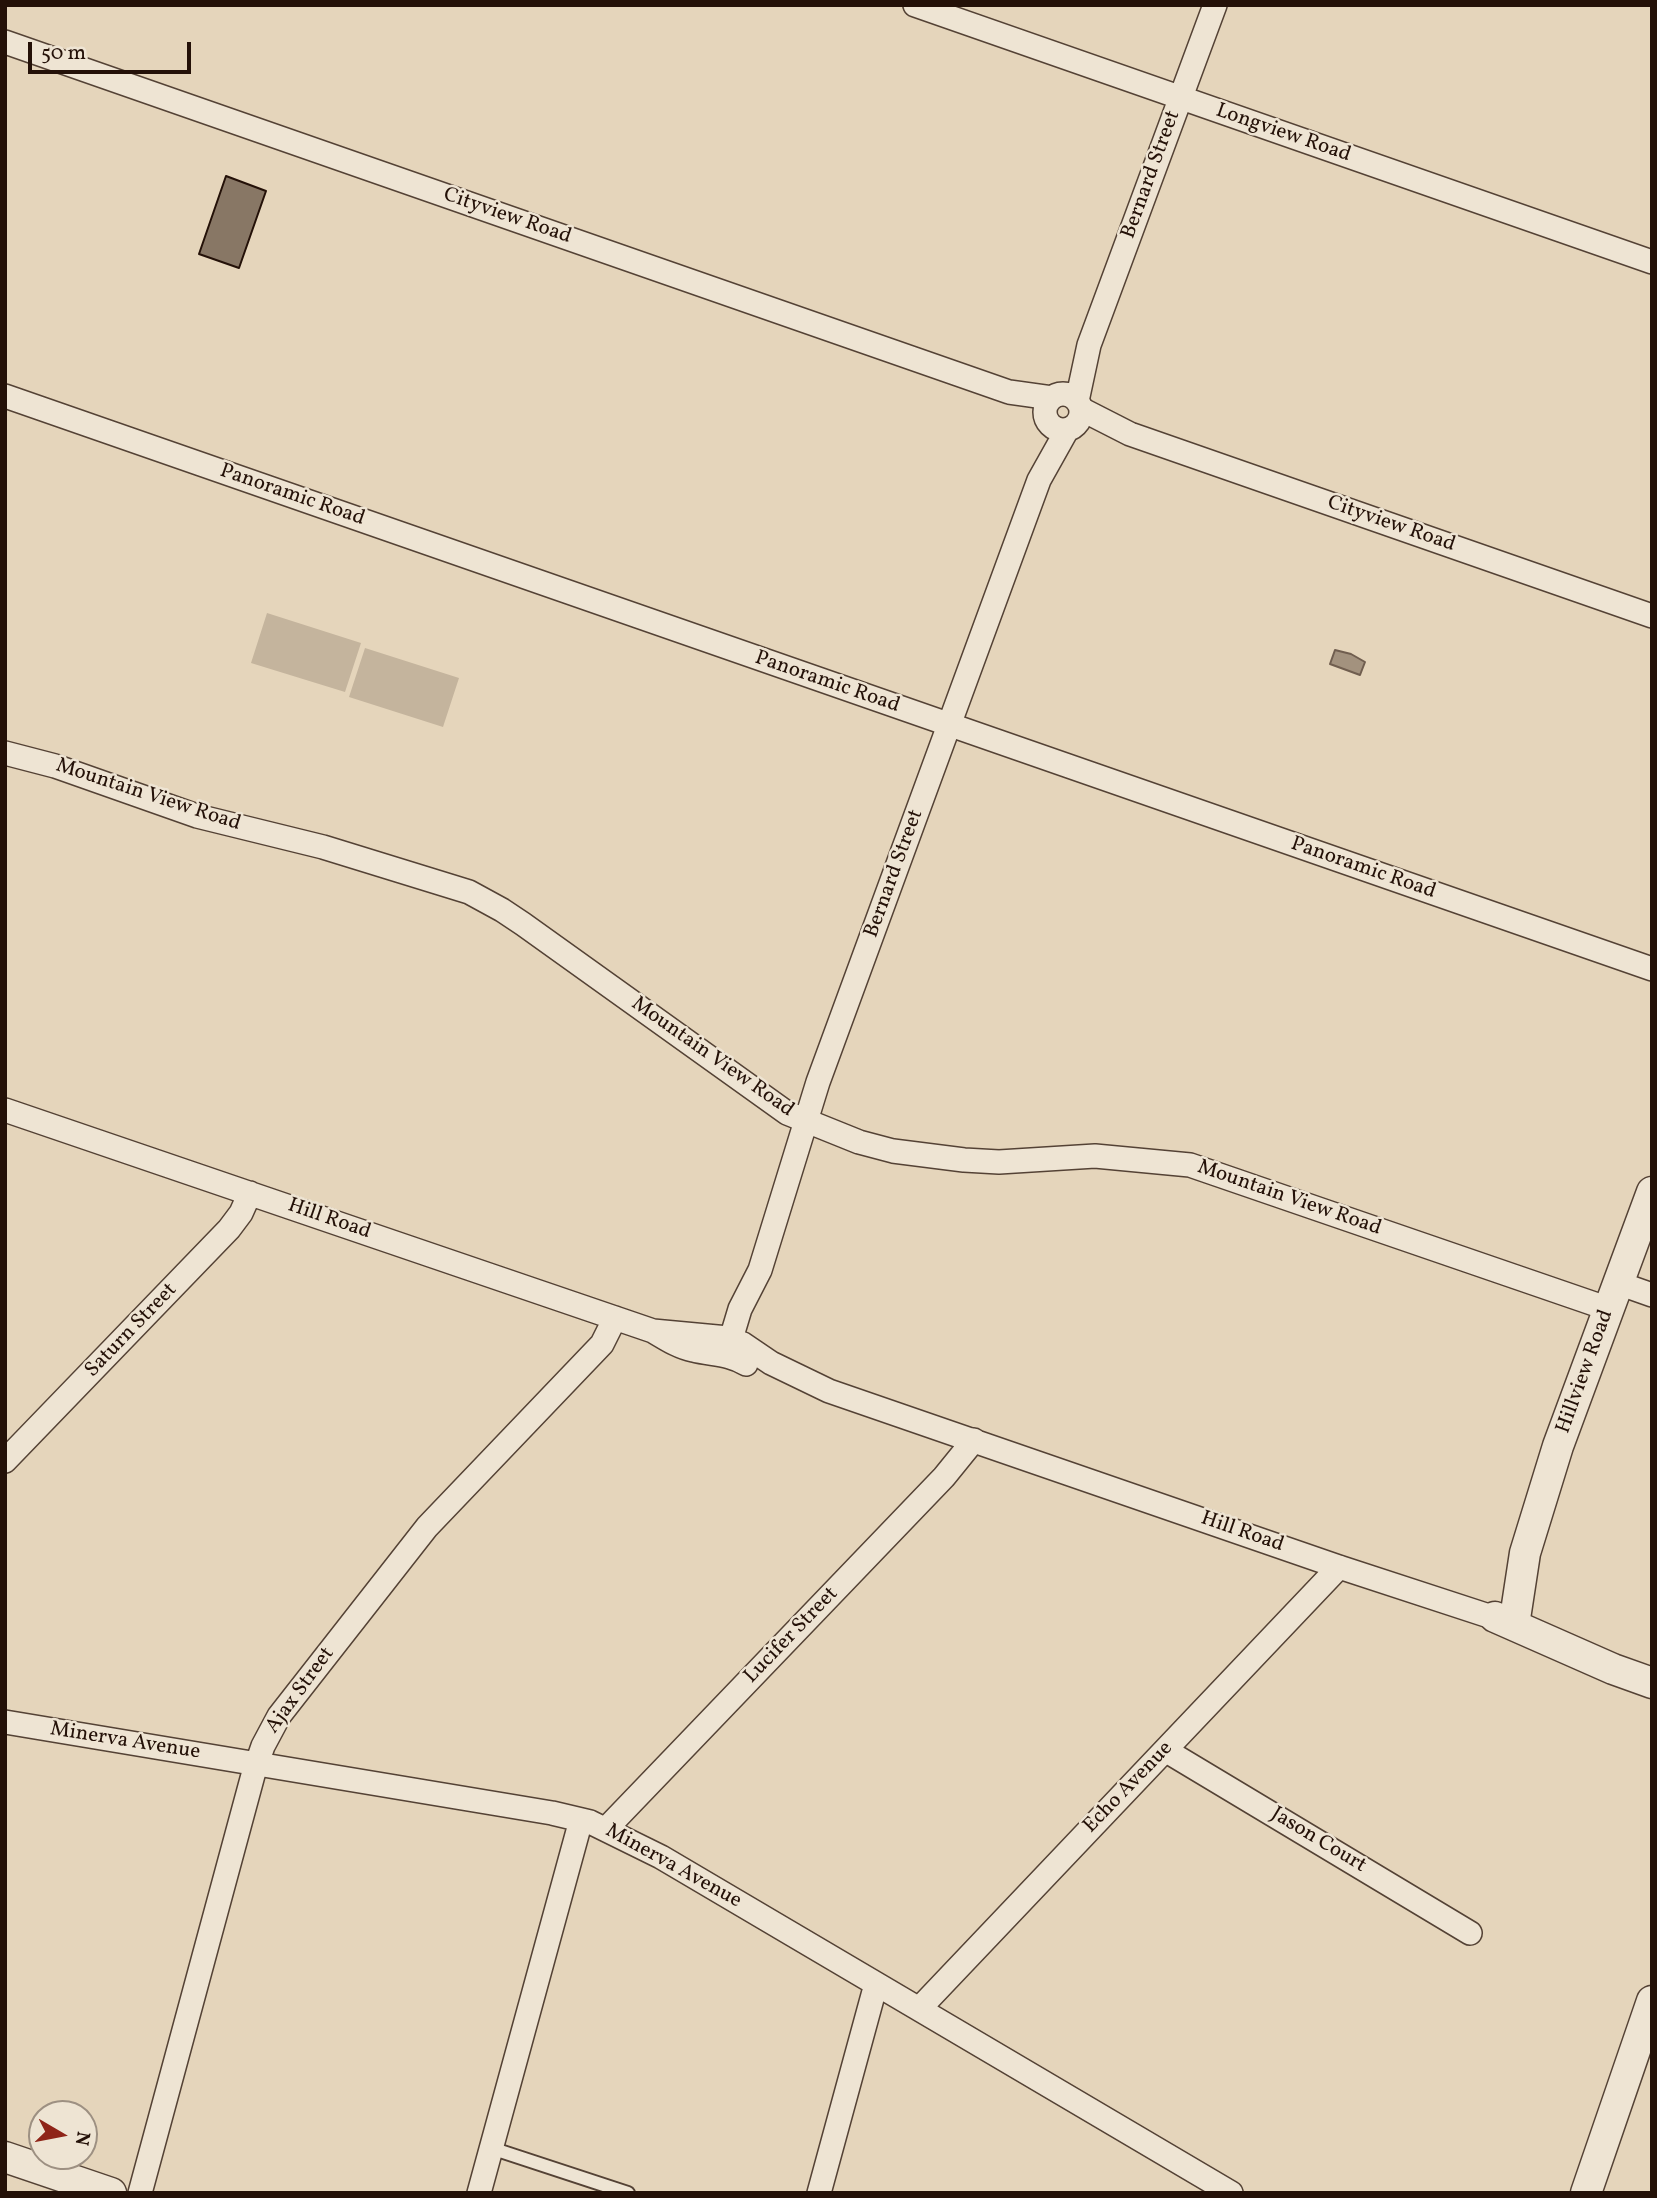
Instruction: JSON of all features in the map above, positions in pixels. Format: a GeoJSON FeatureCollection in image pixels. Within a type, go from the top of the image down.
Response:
{"type":"FeatureCollection","features":[{"type":"Feature","properties":{"kind":"street","name":"Longview Road"},"geometry":{"type":"LineString","coordinates":[[915,5],[1652,262]]}},
{"type":"Feature","properties":{"kind":"street","name":"Bernard Street"},"geometry":{"type":"LineString","coordinates":[[736,1346],[756,1301],[760,1270],[806,1121],[1214,5]]}},
{"type":"Feature","properties":{"kind":"street","name":"Cityview Road"},"geometry":{"type":"LineString","coordinates":[[5,42],[1652,616]]}},
{"type":"Feature","properties":{"kind":"street","name":"Panoramic Road"},"geometry":{"type":"LineString","coordinates":[[5,396],[1651,969]]}},
{"type":"Feature","properties":{"kind":"street","name":"Mountain View Road"},"geometry":{"type":"LineString","coordinates":[[5,753],[55,766],[184,812],[323,847],[483,899],[523,924],[788,1113],[876,1147],[964,1160],[1095,1156],[1190,1165],[1614,1296],[1652,1295]]}},
{"type":"Feature","properties":{"kind":"street","name":"Hill Road"},"geometry":{"type":"LineString","coordinates":[[5,1110],[653,1331],[693,1350],[736,1346],[773,1379],[829,1391],[1339,1567],[1504,1621],[1612,1669],[1652,1683]]}},
{"type":"Feature","properties":{"kind":"street","name":"Hillview Road"},"geometry":{"type":"LineString","coordinates":[[1504,1621],[1558,1446],[1652,1192]]}},
{"type":"Feature","properties":{"kind":"street","name":"Saturn Street"},"geometry":{"type":"LineString","coordinates":[[7,1456],[229,1229],[250,1193]]}},
{"type":"Feature","properties":{"kind":"street","name":"Ajax Street"},"geometry":{"type":"LineString","coordinates":[[140,2193],[257,1763],[279,1716],[427,1527],[602,1344],[615,1318]]}},
{"type":"Feature","properties":{"kind":"street","name":"Lucifer Street"},"geometry":{"type":"LineString","coordinates":[[606,1829],[944,1477],[974,1440]]}},
{"type":"Feature","properties":{"kind":"street","name":"Echo Avenue"},"geometry":{"type":"LineString","coordinates":[[919,2009],[1339,1567]]}},
{"type":"Feature","properties":{"kind":"street","name":"Minerva Avenue"},"geometry":{"type":"LineString","coordinates":[[5,1723],[538,1811],[581,1820],[606,1829],[661,1857],[1231,2193]]}},
{"type":"Feature","properties":{"kind":"street","name":"Jason Court"},"geometry":{"type":"LineString","coordinates":[[1166,1750],[1470,1933]]}},
{"type":"Feature","properties":{"kind":"street"},"geometry":{"type":"LineString","coordinates":[[479,2193],[581,1820]]}},
{"type":"Feature","properties":{"kind":"street"},"geometry":{"type":"LineString","coordinates":[[819,2193],[876,1984]]}},
{"type":"Feature","properties":{"kind":"street"},"geometry":{"type":"LineString","coordinates":[[1586,2193],[1646,2038],[1652,2001]]}},
{"type":"Feature","properties":{"kind":"street"},"geometry":{"type":"LineString","coordinates":[[5,2157],[111,2193]]}},
{"type":"Feature","properties":{"kind":"lane"},"geometry":{"type":"LineString","coordinates":[[491,2148],[628,2193]]}},
{"type":"Feature","properties":{"kind":"shaded area"},"geometry":{"type":"Polygon","coordinates":[[[267,613],[361,643],[345,692],[251,663],[267,613]]]}},
{"type":"Feature","properties":{"kind":"shaded area"},"geometry":{"type":"Polygon","coordinates":[[[365,648],[459,678],[443,727],[349,697],[365,648]]]}},
{"type":"Feature","properties":{"kind":"shaded area"},"geometry":{"type":"Polygon","coordinates":[[[1335,650],[1351,654],[1365,662],[1360,675],[1330,664],[1335,650]]]}},
{"type":"Feature","properties":{"kind":"building"},"geometry":{"type":"Polygon","coordinates":[[[226,176],[266,191],[239,268],[199,254],[226,176]]]}}]}
